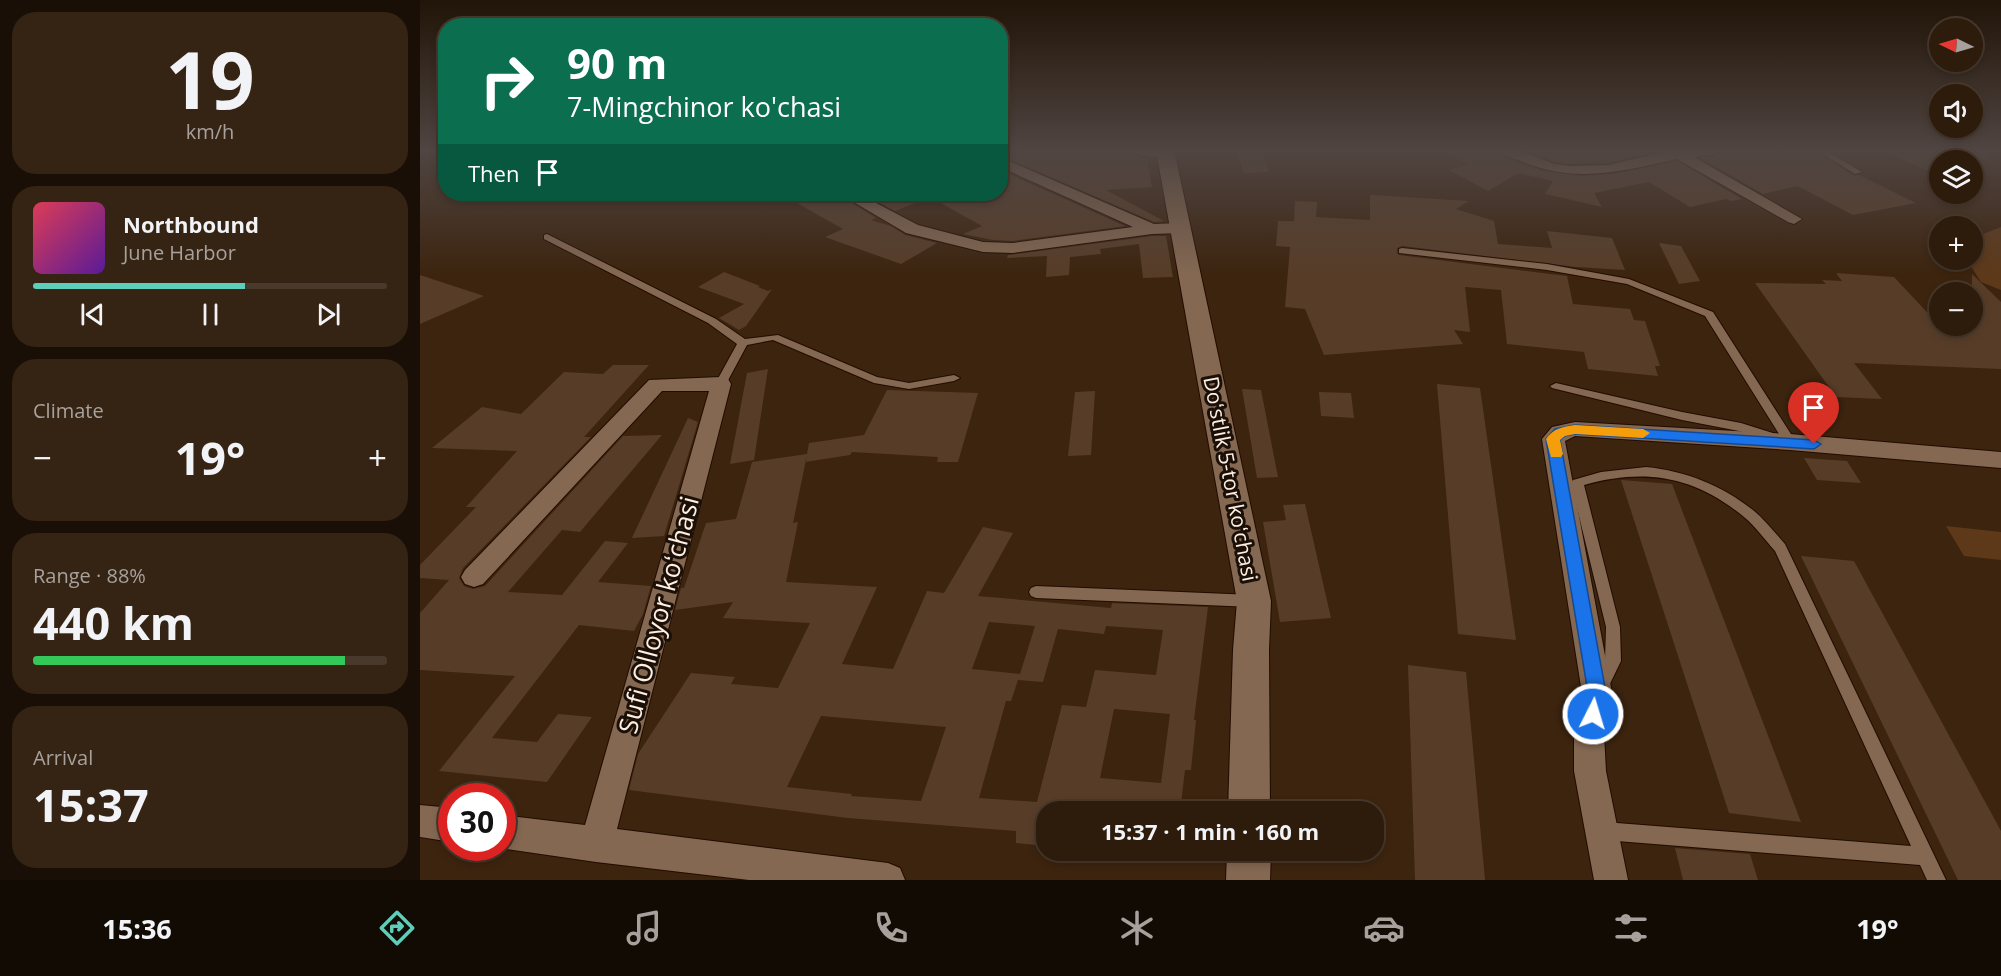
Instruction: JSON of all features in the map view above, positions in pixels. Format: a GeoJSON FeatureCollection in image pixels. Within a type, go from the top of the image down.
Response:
{"type":"FeatureCollection","features":[{"type":"Feature","properties":{"kind":"street"},"geometry":{"type":"LineString","coordinates":[[1075,191],[1166,229]]}},
{"type":"Feature","properties":{"kind":"street","name":"Doʻstlik 5-tor koʻchasi"},"geometry":{"type":"LineString","coordinates":[[1166,191],[1166,229],[1254,601],[1251,650],[1249,801]]}},
{"type":"Feature","properties":{"kind":"street"},"geometry":{"type":"LineString","coordinates":[[1745,191],[1794,219]]}},
{"type":"Feature","properties":{"kind":"street"},"geometry":{"type":"LineString","coordinates":[[861,201],[912,229],[983,247],[1012,248],[1166,229]]}},
{"type":"Feature","properties":{"kind":"street"},"geometry":{"type":"LineString","coordinates":[[474,577],[656,386],[721,384]]}},
{"type":"Feature","properties":{"kind":"street","name":"Sufi Olloyor koʻchasi"},"geometry":{"type":"LineString","coordinates":[[596,845],[721,384]]}},
{"type":"Feature","properties":{"kind":"street"},"geometry":{"type":"LineString","coordinates":[[1611,880],[1590,771],[1589,734],[1597,693],[1553,439],[1560,432],[1575,429],[1790,442],[2001,460]]}},
{"type":"Feature","properties":{"kind":"street"},"geometry":{"type":"LineString","coordinates":[[420,821],[438,823]]}},
{"type":"Feature","properties":{"kind":"street"},"geometry":{"type":"LineString","coordinates":[[516,834],[888,880]]}},
{"type":"Feature","properties":{"kind":"street"},"geometry":{"type":"LineString","coordinates":[[1248,880],[1249,861]]}},
{"type":"Feature","properties":{"kind":"lane"},"geometry":{"type":"LineString","coordinates":[[547,237],[712,321],[743,343],[774,337],[883,382],[909,386],[954,378]]}},
{"type":"Feature","properties":{"kind":"lane"},"geometry":{"type":"LineString","coordinates":[[1402,251],[1547,267],[1629,282],[1709,314],[1790,442]]}},
{"type":"Feature","properties":{"kind":"lane"},"geometry":{"type":"LineString","coordinates":[[721,384],[743,343]]}},
{"type":"Feature","properties":{"kind":"lane"},"geometry":{"type":"LineString","coordinates":[[1556,386],[1682,416],[1741,426],[1790,442]]}},
{"type":"Feature","properties":{"kind":"lane"},"geometry":{"type":"LineString","coordinates":[[1597,693],[1613,661],[1613,627],[1577,483],[1618,471],[1660,471],[1693,482],[1750,515],[1780,548],[1937,880]]}},
{"type":"Feature","properties":{"kind":"lane"},"geometry":{"type":"LineString","coordinates":[[1036,592],[1254,601]]}},
{"type":"Feature","properties":{"kind":"lane"},"geometry":{"type":"LineString","coordinates":[[1601,831],[1926,856]]}},
{"type":"Feature","properties":{"kind":"shaded area"},"geometry":{"type":"Polygon","coordinates":[[[2001,227],[2001,290],[1981,282],[1973,270],[1983,270],[1983,234],[2001,227]]]}},
{"type":"Feature","properties":{"kind":"shaded area"},"geometry":{"type":"Polygon","coordinates":[[[1946,526],[2001,532],[2001,560],[1964,556],[1946,526]]]}},
{"type":"Feature","properties":{"kind":"building"},"geometry":{"type":"Polygon","coordinates":[[[1008,191],[1047,191],[1125,226],[1013,241],[963,234],[982,226],[937,201],[1008,201],[1008,191]]]}},
{"type":"Feature","properties":{"kind":"building"},"geometry":{"type":"Polygon","coordinates":[[[1083,191],[1108,191],[1164,221],[1154,222],[1083,191]]]}},
{"type":"Feature","properties":{"kind":"building"},"geometry":{"type":"Polygon","coordinates":[[[1547,191],[1604,191],[1594,193],[1602,207],[1545,194],[1547,191]]]}},
{"type":"Feature","properties":{"kind":"building"},"geometry":{"type":"Polygon","coordinates":[[[1664,191],[1728,191],[1742,199],[1731,201],[1726,199],[1690,207],[1664,191]]]}},
{"type":"Feature","properties":{"kind":"building"},"geometry":{"type":"Polygon","coordinates":[[[1758,191],[1776,191],[1763,194],[1758,191]]]}},
{"type":"Feature","properties":{"kind":"building"},"geometry":{"type":"Polygon","coordinates":[[[1808,191],[1892,191],[1916,203],[1853,215],[1808,191]]]}},
{"type":"Feature","properties":{"kind":"building"},"geometry":{"type":"Polygon","coordinates":[[[1370,195],[1469,201],[1456,209],[1494,221],[1498,244],[1552,248],[1547,231],[1612,238],[1625,270],[1576,267],[1402,246],[1397,248],[1397,253],[1567,276],[1573,304],[1630,309],[1634,320],[1645,321],[1660,366],[1655,366],[1658,376],[1588,369],[1584,352],[1507,344],[1501,290],[1465,287],[1470,332],[1454,330],[1463,344],[1324,355],[1305,309],[1285,307],[1290,247],[1276,246],[1278,221],[1294,221],[1295,201],[1317,202],[1316,217],[1370,220],[1370,195]]]}},
{"type":"Feature","properties":{"kind":"building"},"geometry":{"type":"Polygon","coordinates":[[[793,201],[849,201],[876,218],[871,220],[891,226],[905,235],[937,243],[901,264],[825,237],[843,229],[793,201]]]}},
{"type":"Feature","properties":{"kind":"building"},"geometry":{"type":"Polygon","coordinates":[[[876,201],[920,201],[895,211],[876,201]]]}},
{"type":"Feature","properties":{"kind":"building"},"geometry":{"type":"Polygon","coordinates":[[[1166,236],[1173,277],[1143,278],[1139,244],[1100,249],[1101,254],[1070,257],[1069,275],[1046,277],[1047,256],[1007,258],[1008,255],[1166,236]]]}},
{"type":"Feature","properties":{"kind":"building"},"geometry":{"type":"Polygon","coordinates":[[[1659,243],[1681,246],[1700,281],[1679,284],[1659,243]]]}},
{"type":"Feature","properties":{"kind":"building"},"geometry":{"type":"Polygon","coordinates":[[[724,272],[768,291],[772,289],[746,326],[739,330],[719,318],[744,304],[698,287],[724,272]]]}},
{"type":"Feature","properties":{"kind":"building"},"geometry":{"type":"Polygon","coordinates":[[[1836,273],[1894,277],[1929,314],[1929,336],[1983,336],[1983,285],[2001,302],[2001,369],[1854,363],[1882,399],[1836,397],[1755,283],[1826,284],[1822,280],[1842,281],[1836,273]]]}},
{"type":"Feature","properties":{"kind":"building"},"geometry":{"type":"Polygon","coordinates":[[[1972,274],[1980,282],[1972,282],[1972,274]]]}},
{"type":"Feature","properties":{"kind":"building"},"geometry":{"type":"Polygon","coordinates":[[[420,275],[484,296],[420,324],[420,275]]]}},
{"type":"Feature","properties":{"kind":"building"},"geometry":{"type":"Polygon","coordinates":[[[613,365],[649,365],[584,437],[591,437],[463,568],[459,578],[464,586],[473,589],[485,586],[623,436],[662,435],[580,532],[562,530],[508,592],[562,595],[605,541],[628,543],[598,582],[651,586],[643,614],[634,631],[579,625],[492,738],[537,742],[558,714],[592,717],[547,782],[439,771],[515,676],[420,670],[420,613],[449,580],[420,578],[420,565],[476,507],[466,507],[517,451],[432,448],[482,407],[521,414],[564,372],[603,374],[613,365]]]}},
{"type":"Feature","properties":{"kind":"building"},"geometry":{"type":"Polygon","coordinates":[[[768,369],[754,460],[730,464],[747,373],[768,369]]]}},
{"type":"Feature","properties":{"kind":"building"},"geometry":{"type":"Polygon","coordinates":[[[1437,384],[1480,388],[1516,640],[1458,634],[1437,384]]]}},
{"type":"Feature","properties":{"kind":"building"},"geometry":{"type":"Polygon","coordinates":[[[1242,389],[1261,390],[1278,477],[1257,478],[1242,389]]]}},
{"type":"Feature","properties":{"kind":"building"},"geometry":{"type":"Polygon","coordinates":[[[887,390],[978,393],[958,462],[937,462],[938,457],[852,452],[850,455],[806,462],[793,523],[798,522],[786,582],[877,587],[842,664],[893,669],[927,591],[944,593],[983,527],[1013,533],[978,596],[1111,608],[1112,603],[1208,607],[1194,720],[1196,720],[1191,770],[1185,770],[1181,801],[1037,801],[1062,705],[1086,707],[1095,670],[1156,675],[1163,630],[1106,626],[1104,634],[1058,629],[1043,682],[1018,680],[1011,701],[1006,701],[979,798],[1036,802],[1036,845],[1016,843],[1016,831],[848,818],[629,790],[638,754],[691,673],[735,677],[731,684],[778,688],[810,623],[723,618],[733,602],[675,610],[706,523],[736,519],[752,462],[807,454],[809,443],[864,435],[887,390]],[[989,622],[972,669],[1020,674],[1035,626],[989,622]],[[1114,709],[1100,778],[1161,783],[1170,714],[1114,709]],[[821,716],[787,787],[852,794],[851,796],[921,801],[946,727],[821,716]]]}},
{"type":"Feature","properties":{"kind":"building"},"geometry":{"type":"Polygon","coordinates":[[[1095,391],[1091,455],[1068,456],[1075,392],[1095,391]]]}},
{"type":"Feature","properties":{"kind":"building"},"geometry":{"type":"Polygon","coordinates":[[[1319,392],[1351,393],[1354,418],[1321,416],[1319,392]]]}},
{"type":"Feature","properties":{"kind":"building"},"geometry":{"type":"Polygon","coordinates":[[[688,418],[698,422],[664,536],[632,538],[688,418]]]}},
{"type":"Feature","properties":{"kind":"building"},"geometry":{"type":"Polygon","coordinates":[[[1804,458],[1847,461],[1861,483],[1817,480],[1804,458]]]}},
{"type":"Feature","properties":{"kind":"building"},"geometry":{"type":"Polygon","coordinates":[[[1621,480],[1672,484],[1801,822],[1729,813],[1621,480]]]}},
{"type":"Feature","properties":{"kind":"building"},"geometry":{"type":"Polygon","coordinates":[[[1305,504],[1331,618],[1280,622],[1263,522],[1286,520],[1283,505],[1305,504]]]}},
{"type":"Feature","properties":{"kind":"building"},"geometry":{"type":"Polygon","coordinates":[[[1801,556],[1854,561],[2001,831],[2001,880],[1958,880],[1801,556]]]}},
{"type":"Feature","properties":{"kind":"building"},"geometry":{"type":"Polygon","coordinates":[[[1408,665],[1466,672],[1485,880],[1415,880],[1408,665]]]}},
{"type":"Feature","properties":{"kind":"building"},"geometry":{"type":"Polygon","coordinates":[[[1675,848],[1750,854],[1758,880],[1683,880],[1675,848]]]}},
{"type":"Feature","properties":{"kind":"slow traffic"},"geometry":{"type":"LineString","coordinates":[[1556,454],[1553,439],[1560,432],[1575,429],[1643,433]]}},
{"type":"Feature","properties":{"kind":"route"},"geometry":{"type":"LineString","coordinates":[[1593,714],[1597,693],[1553,439],[1560,432],[1575,429],[1814,444]]}}]}
